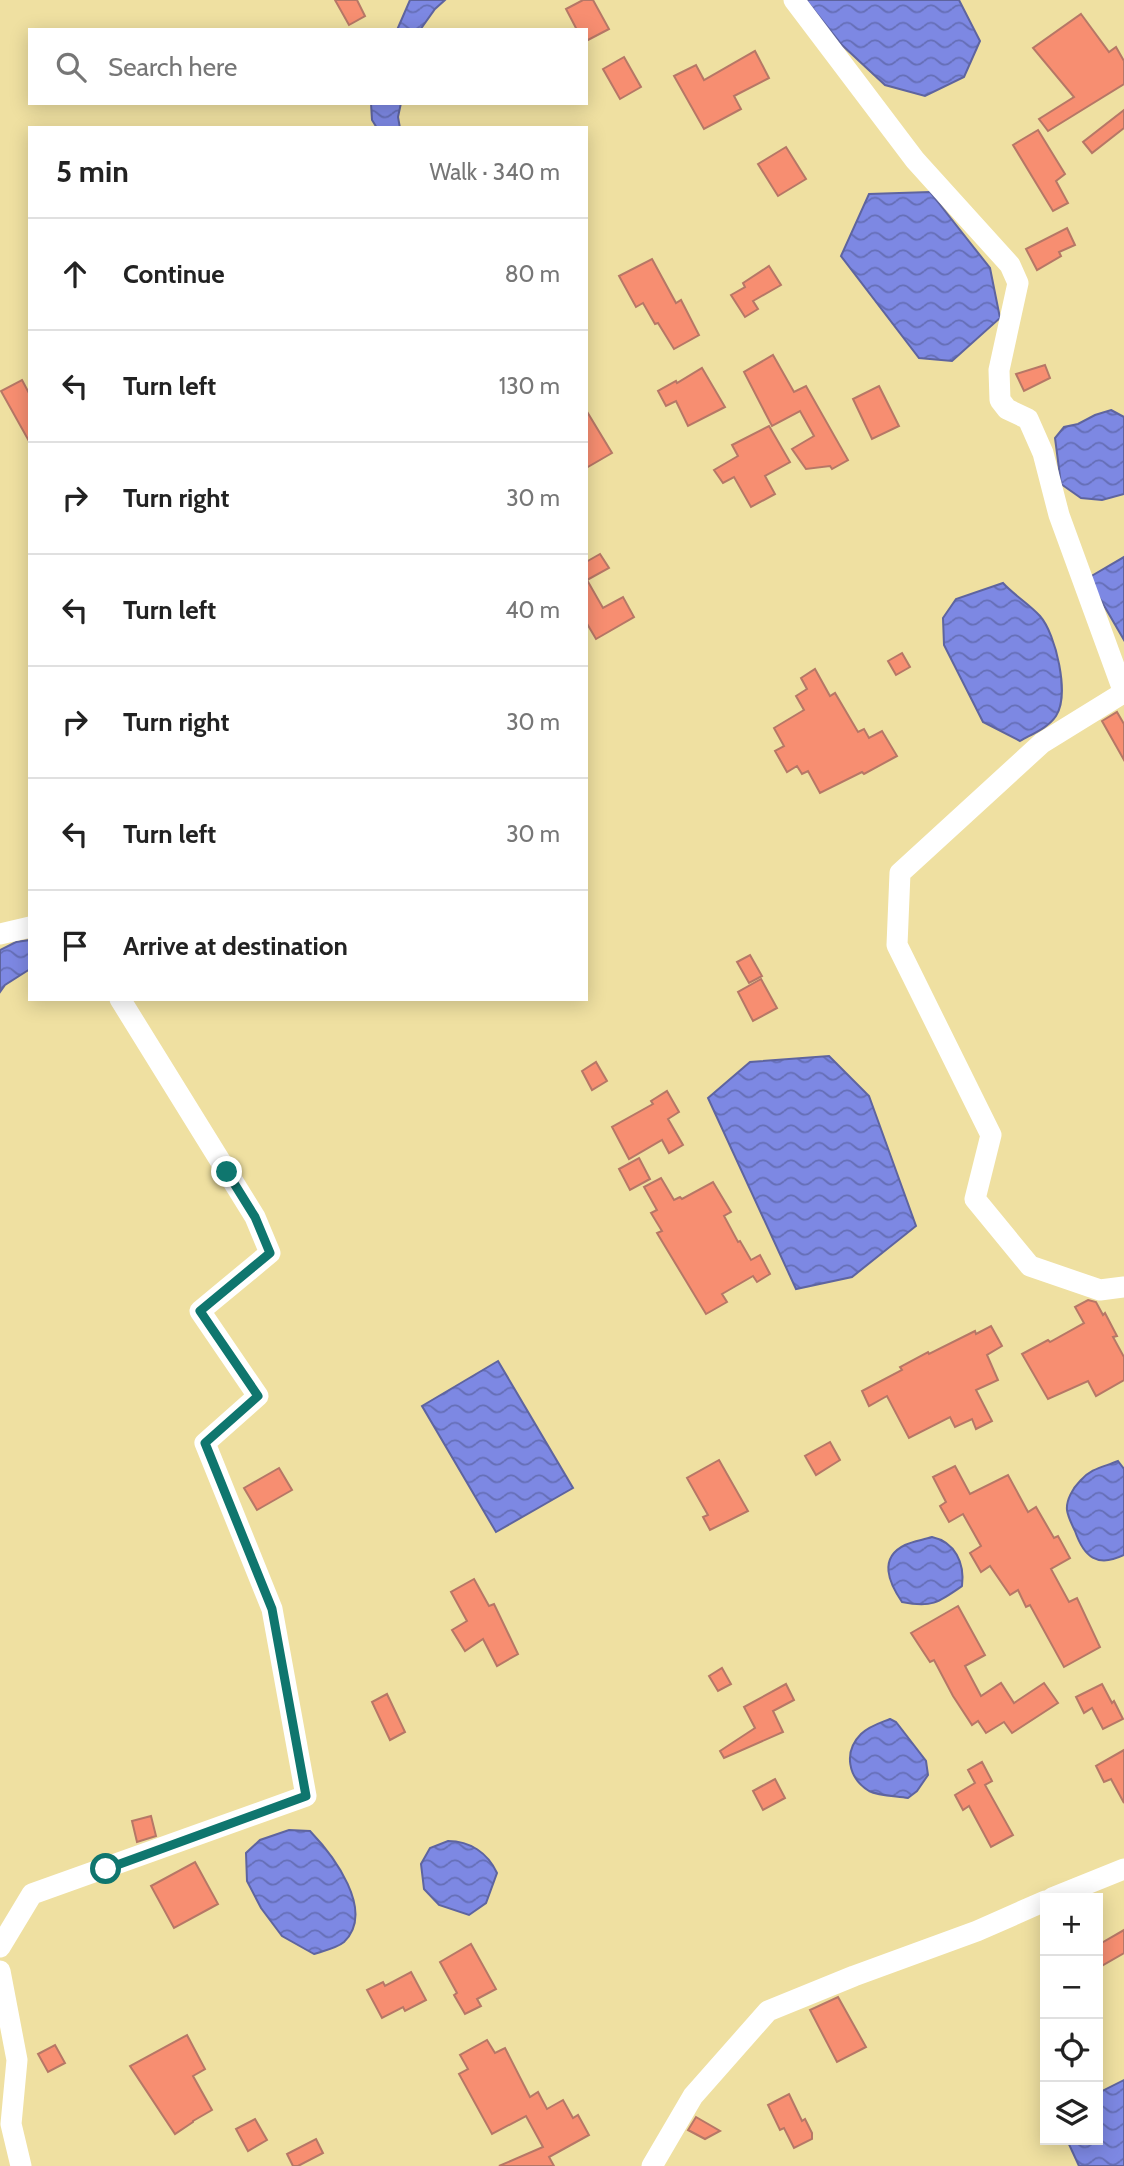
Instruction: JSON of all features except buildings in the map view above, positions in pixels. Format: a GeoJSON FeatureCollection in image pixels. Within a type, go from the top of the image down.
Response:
{"type":"FeatureCollection","features":[{"type":"Feature","properties":{"kind":"street"},"geometry":{"type":"LineString","coordinates":[[794,0],[915,160],[1010,265],[1018,283],[999,370],[1000,400],[1007,409],[1028,419],[1043,453],[1059,515],[1124,693],[1042,743],[900,873],[897,945],[991,1135],[975,1199],[1030,1266],[1100,1290],[1124,1287]]}},
{"type":"Feature","properties":{"kind":"street"},"geometry":{"type":"LineString","coordinates":[[0,934],[28,927]]}},
{"type":"Feature","properties":{"kind":"street"},"geometry":{"type":"LineString","coordinates":[[0,1947],[32,1895],[306,1796],[272,1609],[205,1443],[258,1396],[200,1311],[270,1253],[255,1217],[125,1008]]}},
{"type":"Feature","properties":{"kind":"street"},"geometry":{"type":"LineString","coordinates":[[1064,1893],[1124,1869]]}},
{"type":"Feature","properties":{"kind":"street"},"geometry":{"type":"LineString","coordinates":[[652,2166],[693,2095],[768,2011],[977,1931],[1040,1903]]}},
{"type":"Feature","properties":{"kind":"street"},"geometry":{"type":"LineString","coordinates":[[0,1971],[17,2060],[11,2124],[21,2166]]}},
{"type":"Feature","properties":{"kind":"water"},"geometry":{"type":"Polygon","coordinates":[[[410,0],[445,0],[421,28],[398,28],[410,0]]]}},
{"type":"Feature","properties":{"kind":"water"},"geometry":{"type":"Polygon","coordinates":[[[806,0],[959,0],[980,41],[964,77],[925,96],[885,85],[842,45],[806,0]]]}},
{"type":"Feature","properties":{"kind":"water"},"geometry":{"type":"Polygon","coordinates":[[[371,105],[401,105],[400,126],[376,126],[372,120],[371,105]]]}},
{"type":"Feature","properties":{"kind":"water"},"geometry":{"type":"Polygon","coordinates":[[[930,192],[990,268],[1000,318],[952,361],[919,358],[841,256],[869,194],[930,192]]]}},
{"type":"Feature","properties":{"kind":"water"},"geometry":{"type":"Polygon","coordinates":[[[1111,410],[1124,417],[1124,494],[1102,500],[1081,498],[1061,484],[1055,438],[1064,427],[1111,410]]]}},
{"type":"Feature","properties":{"kind":"water"},"geometry":{"type":"Polygon","coordinates":[[[1124,557],[1124,640],[1088,578],[1124,557]]]}},
{"type":"Feature","properties":{"kind":"water"},"geometry":{"type":"Polygon","coordinates":[[[1003,583],[1036,612],[1046,625],[1056,650],[1061,680],[1062,694],[1056,716],[1044,727],[1020,741],[983,722],[944,645],[943,618],[956,599],[1003,583]]]}},
{"type":"Feature","properties":{"kind":"water"},"geometry":{"type":"Polygon","coordinates":[[[28,940],[28,970],[5,985],[0,992],[0,950],[16,942],[28,940]]]}},
{"type":"Feature","properties":{"kind":"water"},"geometry":{"type":"Polygon","coordinates":[[[829,1056],[869,1096],[916,1226],[852,1277],[796,1289],[708,1098],[750,1062],[829,1056]]]}},
{"type":"Feature","properties":{"kind":"water"},"geometry":{"type":"Polygon","coordinates":[[[498,1361],[573,1488],[496,1532],[422,1406],[498,1361]]]}},
{"type":"Feature","properties":{"kind":"water"},"geometry":{"type":"Polygon","coordinates":[[[1118,1461],[1124,1469],[1124,1555],[1115,1559],[1099,1560],[1083,1548],[1068,1515],[1068,1502],[1077,1484],[1084,1477],[1118,1461]]]}},
{"type":"Feature","properties":{"kind":"water"},"geometry":{"type":"Polygon","coordinates":[[[932,1537],[947,1544],[957,1555],[962,1569],[962,1586],[934,1603],[902,1602],[888,1571],[891,1557],[911,1542],[932,1537]]]}},
{"type":"Feature","properties":{"kind":"water"},"geometry":{"type":"Polygon","coordinates":[[[890,1719],[896,1722],[926,1761],[928,1775],[917,1791],[908,1798],[869,1791],[856,1779],[850,1764],[852,1749],[861,1734],[890,1719]]]}},
{"type":"Feature","properties":{"kind":"water"},"geometry":{"type":"Polygon","coordinates":[[[289,1830],[310,1831],[339,1868],[353,1900],[353,1929],[344,1942],[314,1954],[282,1936],[261,1908],[247,1881],[246,1853],[260,1840],[289,1830]]]}},
{"type":"Feature","properties":{"kind":"water"},"geometry":{"type":"Polygon","coordinates":[[[448,1841],[471,1846],[489,1860],[497,1873],[486,1903],[469,1915],[439,1905],[424,1889],[421,1864],[430,1848],[448,1841]]]}},
{"type":"Feature","properties":{"kind":"water"},"geometry":{"type":"Polygon","coordinates":[[[1124,2080],[1124,2166],[1079,2166],[1069,2145],[1103,2145],[1103,2090],[1124,2080]]]}},
{"type":"Feature","properties":{"kind":"route"},"geometry":{"type":"LineString","coordinates":[[106,1869],[306,1796],[272,1609],[205,1443],[258,1396],[200,1311],[270,1253],[255,1217],[227,1172]]}}]}
